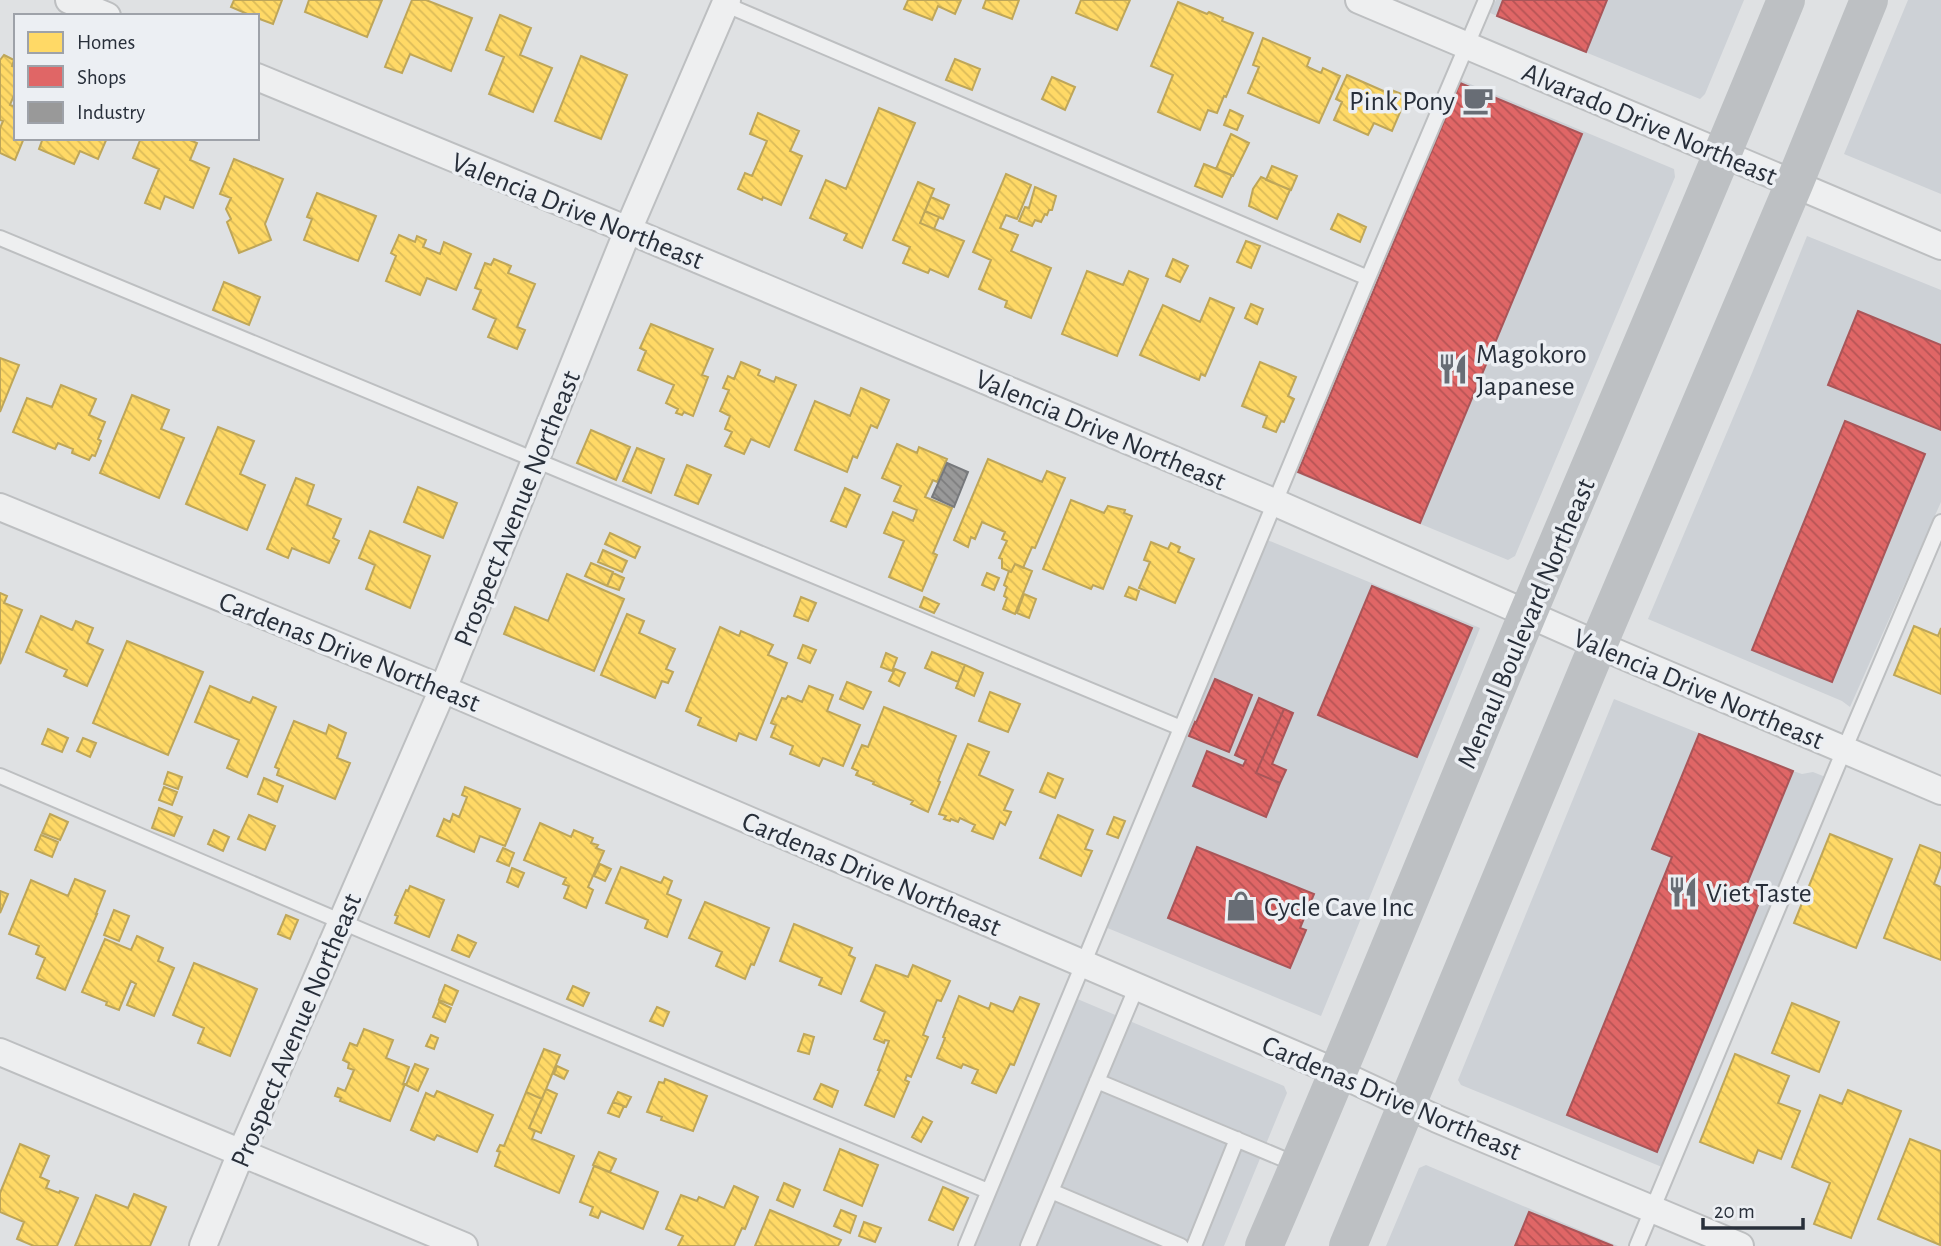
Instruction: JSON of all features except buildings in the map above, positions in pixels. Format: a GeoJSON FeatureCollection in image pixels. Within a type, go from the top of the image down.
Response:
{"type":"FeatureCollection","features":[{"type":"Feature","properties":{"kind":"main road","name":"Menaul Boulevard Northeast"},"geometry":{"type":"LineString","coordinates":[[1264,1246],[1786,0]]}},
{"type":"Feature","properties":{"kind":"main road"},"geometry":{"type":"LineString","coordinates":[[1348,1246],[1869,0]]}},
{"type":"Feature","properties":{"kind":"street"},"geometry":{"type":"LineString","coordinates":[[69,0],[102,14]]}},
{"type":"Feature","properties":{"kind":"street","name":"Alvarado Drive Northeast"},"geometry":{"type":"LineString","coordinates":[[1359,0],[1941,246]]}},
{"type":"Feature","properties":{"kind":"street","name":"Prospect Avenue Northeast"},"geometry":{"type":"LineString","coordinates":[[203,1246],[443,689],[723,1]]}},
{"type":"Feature","properties":{"kind":"street","name":"Valencia Drive Northeast"},"geometry":{"type":"LineString","coordinates":[[259,79],[628,230],[1275,502],[1598,645],[1941,791]]}},
{"type":"Feature","properties":{"kind":"street","name":"Cardenas Drive Northeast"},"geometry":{"type":"LineString","coordinates":[[0,507],[443,689],[1137,986],[1338,1073],[1407,1106],[1740,1246]]}},
{"type":"Feature","properties":{"kind":"street"},"geometry":{"type":"LineString","coordinates":[[0,1052],[464,1246]]}},
{"type":"Feature","properties":{"kind":"lane"},"geometry":{"type":"LineString","coordinates":[[966,1246],[1486,0]]}},
{"type":"Feature","properties":{"kind":"lane"},"geometry":{"type":"LineString","coordinates":[[723,1],[1368,278]]}},
{"type":"Feature","properties":{"kind":"lane"},"geometry":{"type":"LineString","coordinates":[[0,238],[1181,729]]}},
{"type":"Feature","properties":{"kind":"lane"},"geometry":{"type":"LineString","coordinates":[[1637,1246],[1941,522]]}},
{"type":"Feature","properties":{"kind":"lane"},"geometry":{"type":"LineString","coordinates":[[0,776],[342,922],[988,1191]]}},
{"type":"Feature","properties":{"kind":"lane"},"geometry":{"type":"LineString","coordinates":[[1028,1246],[1137,986]]}},
{"type":"Feature","properties":{"kind":"lane"},"geometry":{"type":"LineString","coordinates":[[1097,1081],[1299,1165]]}},
{"type":"Feature","properties":{"kind":"lane"},"geometry":{"type":"LineString","coordinates":[[1194,1246],[1237,1139]]}},
{"type":"Feature","properties":{"kind":"lane"},"geometry":{"type":"LineString","coordinates":[[1051,1191],[1181,1246]]}},
{"type":"Feature","properties":{"kind":"shaded area"},"geometry":{"type":"Polygon","coordinates":[[[1496,0],[1744,0],[1705,94],[1700,99],[1490,13],[1496,0]]]}},
{"type":"Feature","properties":{"kind":"shaded area"},"geometry":{"type":"Polygon","coordinates":[[[1908,0],[1941,0],[1941,194],[1844,154],[1908,0]]]}},
{"type":"Feature","properties":{"kind":"shaded area"},"geometry":{"type":"Polygon","coordinates":[[[1458,79],[1674,169],[1675,177],[1515,556],[1508,560],[1294,472],[1458,79]]]}},
{"type":"Feature","properties":{"kind":"shaded area"},"geometry":{"type":"Polygon","coordinates":[[[1807,236],[1941,290],[1941,502],[1850,707],[1842,701],[1648,619],[1807,236]]]}},
{"type":"Feature","properties":{"kind":"shaded area"},"geometry":{"type":"Polygon","coordinates":[[[1265,539],[1480,628],[1321,1016],[1105,927],[1265,539]]]}},
{"type":"Feature","properties":{"kind":"shaded area"},"geometry":{"type":"Polygon","coordinates":[[[1614,699],[1793,771],[1802,774],[1813,772],[1828,778],[1662,1167],[1461,1085],[1458,1080],[1614,699]]]}},
{"type":"Feature","properties":{"kind":"shaded area"},"geometry":{"type":"Polygon","coordinates":[[[1075,998],[1284,1086],[1287,1093],[1224,1246],[972,1246],[1075,998]]]}},
{"type":"Feature","properties":{"kind":"shaded area"},"geometry":{"type":"Polygon","coordinates":[[[1426,1165],[1618,1246],[1386,1246],[1419,1168],[1426,1165]]]}},
{"type":"Feature","properties":{"kind":"place","name":"Pink Pony"},"geometry":{"type":"Point","coordinates":[1478,100]}},
{"type":"Feature","properties":{"kind":"place","name":"Magokoro Japanese"},"geometry":{"type":"Point","coordinates":[1453,369]}},
{"type":"Feature","properties":{"kind":"place","name":"Viet Taste"},"geometry":{"type":"Point","coordinates":[1683,892]}},
{"type":"Feature","properties":{"kind":"place","name":"Cycle Cave Inc"},"geometry":{"type":"Point","coordinates":[1241,906]}}]}
